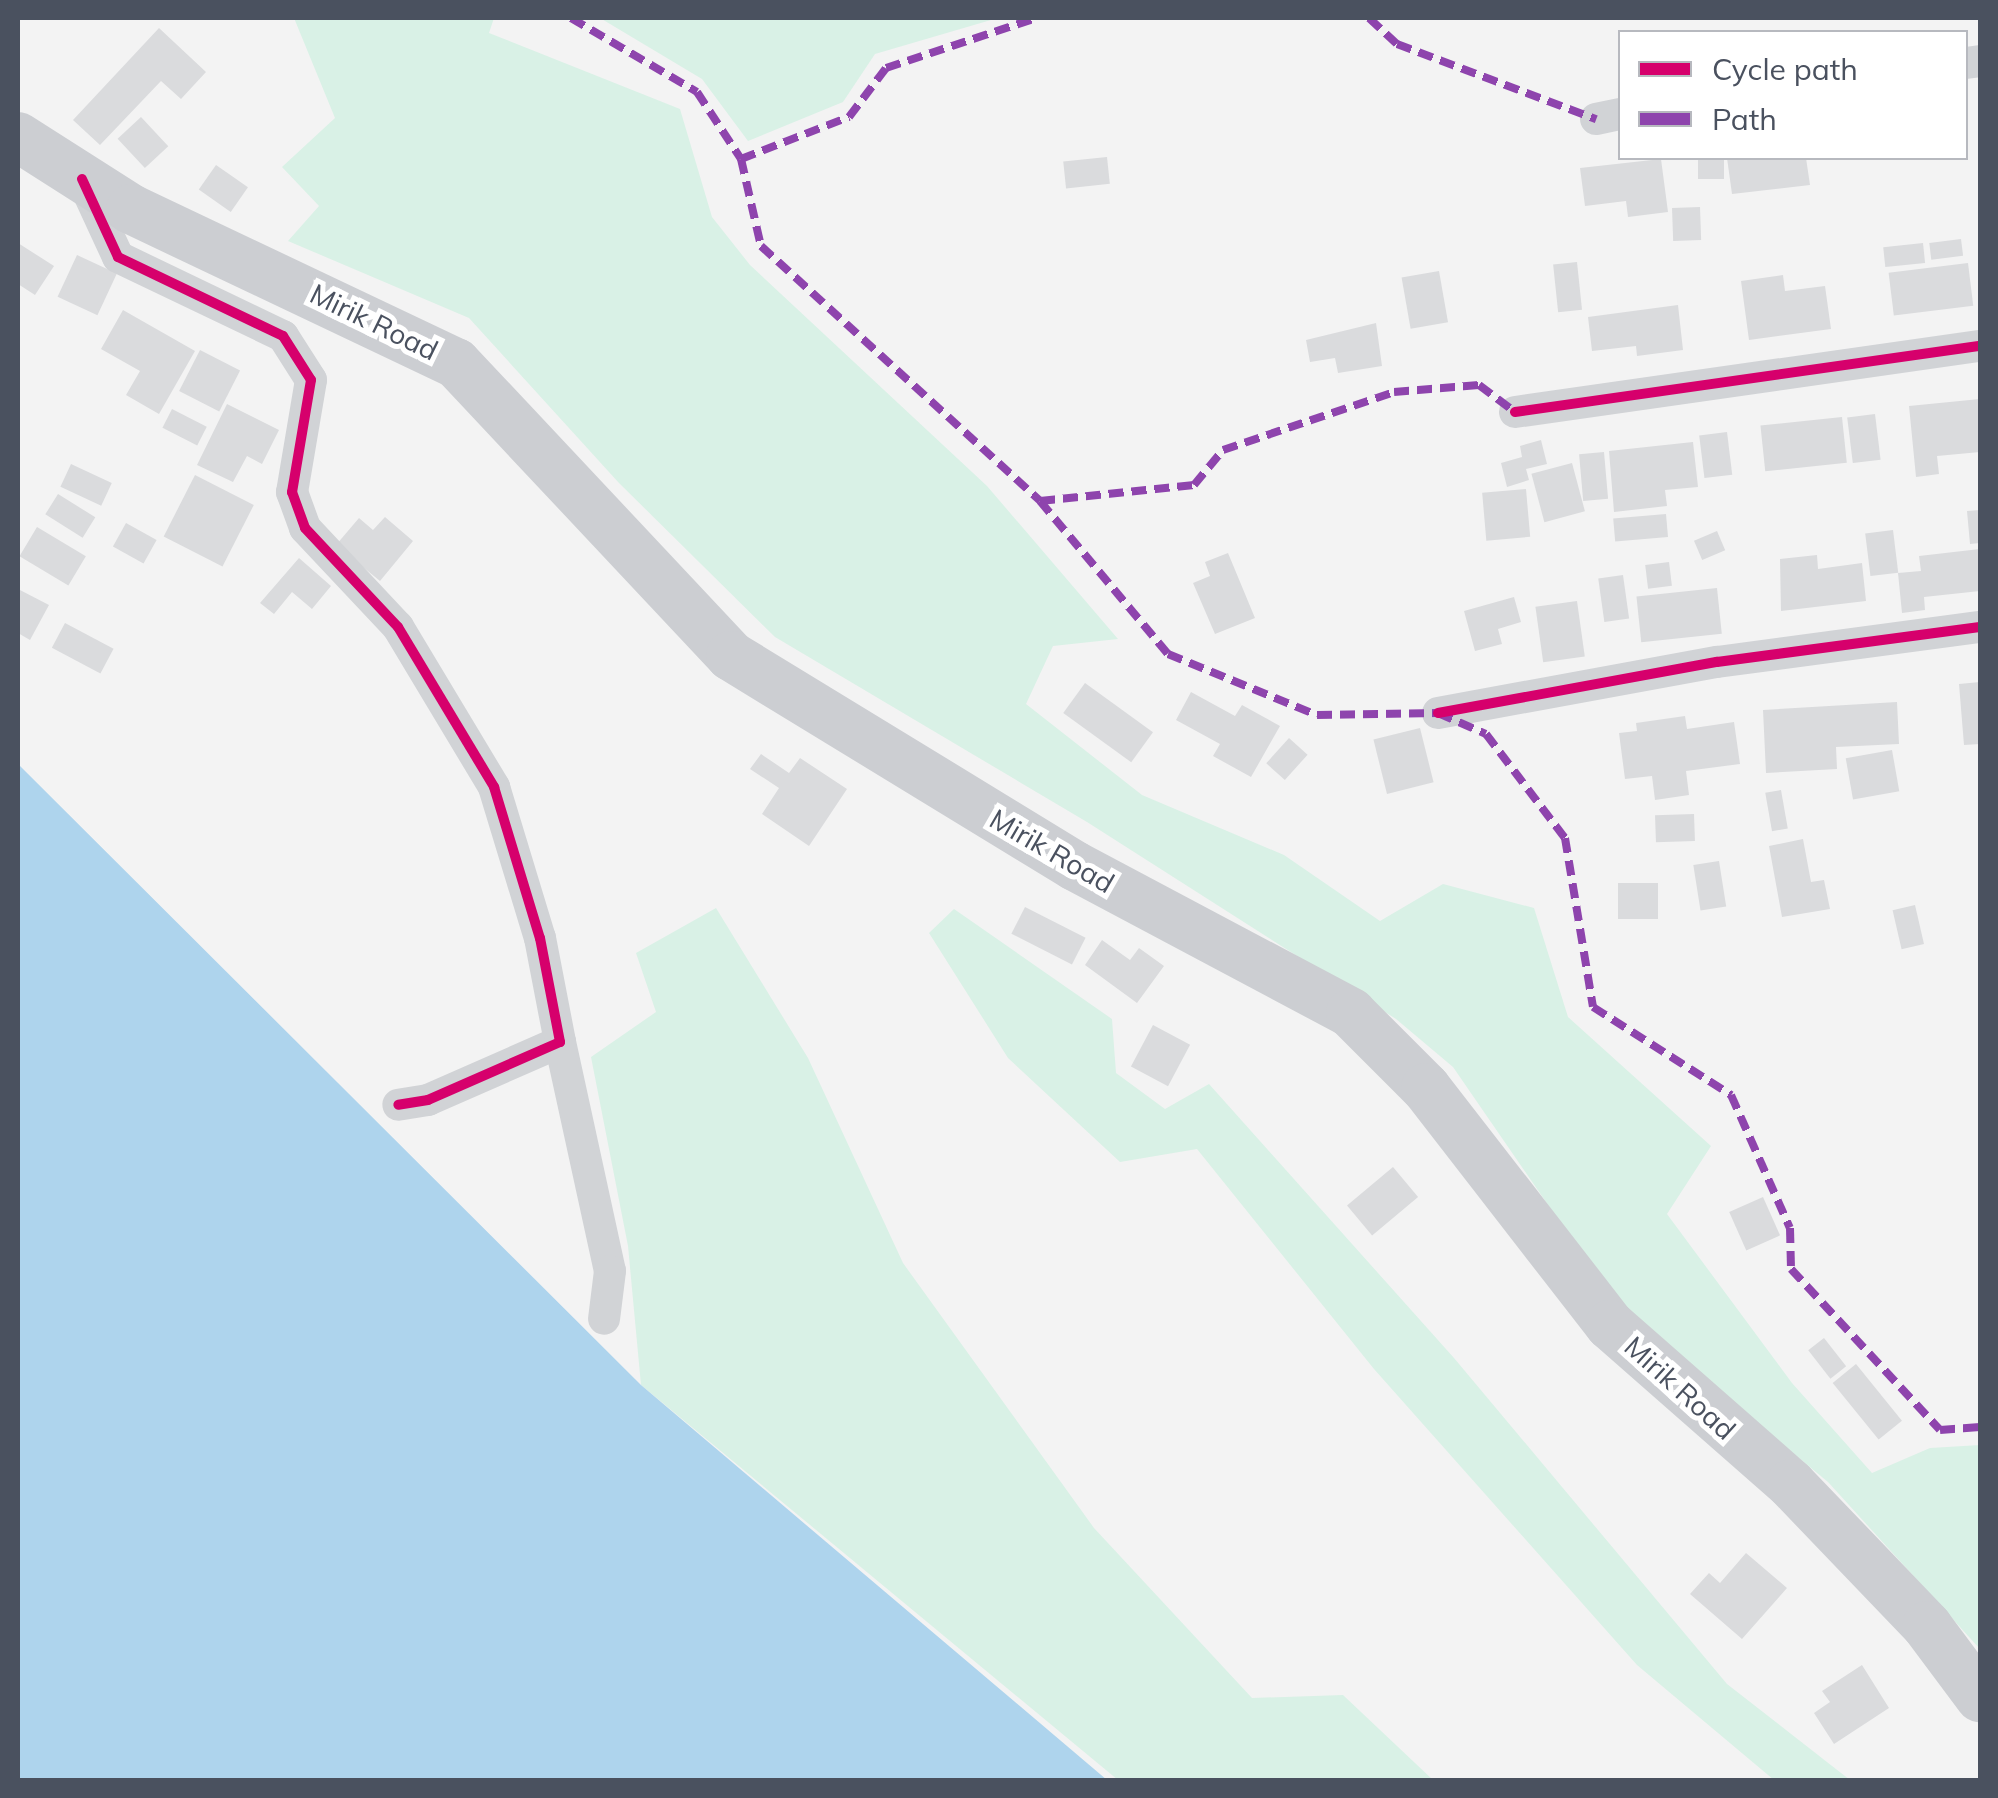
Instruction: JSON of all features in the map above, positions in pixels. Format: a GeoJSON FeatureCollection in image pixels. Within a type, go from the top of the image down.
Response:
{"type":"FeatureCollection","features":[{"type":"Feature","properties":{"kind":"main road","name":"Mirik Road"},"geometry":{"type":"LineString","coordinates":[[18,137],[131,209],[456,363],[732,656],[1075,866],[1352,1013],[1426,1088],[1610,1324],[1790,1484],[1927,1626],[1980,1697]]}},
{"type":"Feature","properties":{"kind":"street"},"geometry":{"type":"LineString","coordinates":[[82,179],[118,257],[283,336],[311,380],[292,492],[305,528],[398,627],[494,788],[540,938],[610,1270],[604,1320]]}},
{"type":"Feature","properties":{"kind":"street"},"geometry":{"type":"LineString","coordinates":[[1514,412],[1980,346]]}},
{"type":"Feature","properties":{"kind":"street"},"geometry":{"type":"LineString","coordinates":[[1438,712],[1717,662],[1980,627]]}},
{"type":"Feature","properties":{"kind":"street"},"geometry":{"type":"LineString","coordinates":[[398,1105],[428,1100],[560,1042]]}},
{"type":"Feature","properties":{"kind":"green space"},"geometry":{"type":"Polygon","coordinates":[[[294,18],[494,18],[489,33],[680,109],[712,217],[750,265],[987,486],[1118,639],[1053,646],[1026,704],[1142,795],[1284,855],[1380,921],[1443,884],[1534,908],[1568,1017],[1711,1146],[1667,1214],[1792,1383],[1872,1473],[1930,1448],[1980,1445],[1980,1649],[1828,1482],[1621,1311],[1453,1067],[1396,1019],[1087,822],[775,637],[619,483],[469,318],[288,241],[319,206],[282,167],[335,118],[294,18]]]}},
{"type":"Feature","properties":{"kind":"green space"},"geometry":{"type":"Polygon","coordinates":[[[600,18],[991,20],[875,54],[843,102],[748,141],[702,79],[600,18]]]}},
{"type":"Feature","properties":{"kind":"green space"},"geometry":{"type":"Polygon","coordinates":[[[716,908],[808,1058],[903,1263],[1094,1528],[1252,1698],[1343,1695],[1433,1780],[1118,1780],[641,1385],[628,1246],[591,1057],[656,1012],[636,953],[716,908]]]}},
{"type":"Feature","properties":{"kind":"green space"},"geometry":{"type":"Polygon","coordinates":[[[954,909],[1112,1019],[1116,1073],[1165,1109],[1209,1084],[1454,1358],[1727,1684],[1850,1780],[1774,1780],[1637,1665],[1374,1369],[1197,1149],[1120,1162],[1008,1058],[929,933],[954,909]]]}},
{"type":"Feature","properties":{"kind":"water"},"geometry":{"type":"Polygon","coordinates":[[[18,764],[641,1385],[1107,1780],[18,1780],[18,764]]]}},
{"type":"Feature","properties":{"kind":"building"},"geometry":{"type":"Polygon","coordinates":[[[159,28],[206,72],[181,99],[161,81],[100,145],[73,120],[159,28]]]}},
{"type":"Feature","properties":{"kind":"building"},"geometry":{"type":"Polygon","coordinates":[[[141,117],[168,146],[145,168],[118,139],[141,117]]]}},
{"type":"Feature","properties":{"kind":"building"},"geometry":{"type":"Polygon","coordinates":[[[1107,157],[1110,184],[1066,188],[1063,162],[1107,157]]]}},
{"type":"Feature","properties":{"kind":"building"},"geometry":{"type":"Polygon","coordinates":[[[1661,160],[1668,212],[1628,217],[1626,201],[1585,206],[1580,168],[1661,160]]]}},
{"type":"Feature","properties":{"kind":"building"},"geometry":{"type":"Polygon","coordinates":[[[1698,160],[1724,160],[1724,179],[1698,179],[1698,160]]]}},
{"type":"Feature","properties":{"kind":"building"},"geometry":{"type":"Polygon","coordinates":[[[1727,160],[1806,160],[1810,185],[1732,194],[1727,160]]]}},
{"type":"Feature","properties":{"kind":"building"},"geometry":{"type":"Polygon","coordinates":[[[216,165],[248,187],[231,212],[199,190],[216,165]]]}},
{"type":"Feature","properties":{"kind":"building"},"geometry":{"type":"Polygon","coordinates":[[[1700,207],[1701,240],[1673,241],[1672,208],[1700,207]]]}},
{"type":"Feature","properties":{"kind":"building"},"geometry":{"type":"Polygon","coordinates":[[[1961,239],[1963,256],[1931,260],[1929,243],[1961,239]]]}},
{"type":"Feature","properties":{"kind":"building"},"geometry":{"type":"Polygon","coordinates":[[[18,243],[54,266],[35,295],[18,284],[18,243]]]}},
{"type":"Feature","properties":{"kind":"building"},"geometry":{"type":"Polygon","coordinates":[[[1923,243],[1925,263],[1885,267],[1883,247],[1923,243]]]}},
{"type":"Feature","properties":{"kind":"building"},"geometry":{"type":"Polygon","coordinates":[[[77,255],[117,274],[97,315],[58,297],[77,255]]]}},
{"type":"Feature","properties":{"kind":"building"},"geometry":{"type":"Polygon","coordinates":[[[1577,262],[1582,310],[1558,312],[1553,265],[1577,262]]]}},
{"type":"Feature","properties":{"kind":"building"},"geometry":{"type":"Polygon","coordinates":[[[1968,263],[1973,306],[1894,315],[1889,273],[1968,263]]]}},
{"type":"Feature","properties":{"kind":"building"},"geometry":{"type":"Polygon","coordinates":[[[1439,271],[1448,322],[1411,329],[1402,278],[1439,271]]]}},
{"type":"Feature","properties":{"kind":"building"},"geometry":{"type":"Polygon","coordinates":[[[1783,275],[1785,291],[1825,286],[1831,329],[1749,340],[1741,281],[1783,275]]]}},
{"type":"Feature","properties":{"kind":"building"},"geometry":{"type":"Polygon","coordinates":[[[1678,305],[1683,350],[1637,356],[1636,346],[1592,351],[1588,317],[1678,305]]]}},
{"type":"Feature","properties":{"kind":"building"},"geometry":{"type":"Polygon","coordinates":[[[123,310],[195,351],[159,414],[126,395],[140,371],[101,349],[123,310]]]}},
{"type":"Feature","properties":{"kind":"building"},"geometry":{"type":"Polygon","coordinates":[[[1376,323],[1382,366],[1338,373],[1335,358],[1310,362],[1306,340],[1376,323]]]}},
{"type":"Feature","properties":{"kind":"building"},"geometry":{"type":"Polygon","coordinates":[[[200,350],[240,370],[219,411],[179,391],[200,350]]]}},
{"type":"Feature","properties":{"kind":"building"},"geometry":{"type":"Polygon","coordinates":[[[1980,399],[1980,452],[1937,456],[1939,474],[1916,477],[1909,406],[1980,399]]]}},
{"type":"Feature","properties":{"kind":"building"},"geometry":{"type":"Polygon","coordinates":[[[227,404],[279,430],[262,464],[247,456],[233,482],[197,465],[227,404]]]}},
{"type":"Feature","properties":{"kind":"building"},"geometry":{"type":"Polygon","coordinates":[[[172,409],[207,427],[197,445],[162,428],[172,409]]]}},
{"type":"Feature","properties":{"kind":"building"},"geometry":{"type":"Polygon","coordinates":[[[1875,414],[1881,460],[1853,463],[1847,417],[1875,414]]]}},
{"type":"Feature","properties":{"kind":"building"},"geometry":{"type":"Polygon","coordinates":[[[1842,417],[1847,463],[1765,471],[1760,426],[1842,417]]]}},
{"type":"Feature","properties":{"kind":"building"},"geometry":{"type":"Polygon","coordinates":[[[1727,432],[1732,475],[1704,478],[1699,435],[1727,432]]]}},
{"type":"Feature","properties":{"kind":"building"},"geometry":{"type":"Polygon","coordinates":[[[1541,440],[1547,464],[1526,469],[1529,480],[1507,487],[1501,463],[1522,457],[1520,446],[1541,440]]]}},
{"type":"Feature","properties":{"kind":"building"},"geometry":{"type":"Polygon","coordinates":[[[1693,442],[1698,487],[1665,490],[1667,506],[1614,512],[1609,451],[1693,442]]]}},
{"type":"Feature","properties":{"kind":"building"},"geometry":{"type":"Polygon","coordinates":[[[1604,452],[1608,499],[1583,501],[1579,454],[1604,452]]]}},
{"type":"Feature","properties":{"kind":"building"},"geometry":{"type":"Polygon","coordinates":[[[1572,463],[1585,511],[1544,522],[1531,474],[1572,463]]]}},
{"type":"Feature","properties":{"kind":"building"},"geometry":{"type":"Polygon","coordinates":[[[71,464],[112,483],[101,506],[60,487],[71,464]]]}},
{"type":"Feature","properties":{"kind":"building"},"geometry":{"type":"Polygon","coordinates":[[[195,475],[254,505],[222,566],[164,536],[195,475]]]}},
{"type":"Feature","properties":{"kind":"building"},"geometry":{"type":"Polygon","coordinates":[[[1526,489],[1530,537],[1486,541],[1482,493],[1526,489]]]}},
{"type":"Feature","properties":{"kind":"building"},"geometry":{"type":"Polygon","coordinates":[[[58,494],[95,517],[83,538],[45,514],[58,494]]]}},
{"type":"Feature","properties":{"kind":"building"},"geometry":{"type":"Polygon","coordinates":[[[1980,510],[1980,543],[1970,544],[1967,511],[1980,510]]]}},
{"type":"Feature","properties":{"kind":"building"},"geometry":{"type":"Polygon","coordinates":[[[1666,514],[1668,537],[1615,542],[1613,519],[1666,514]]]}},
{"type":"Feature","properties":{"kind":"building"},"geometry":{"type":"Polygon","coordinates":[[[385,517],[413,541],[380,581],[336,545],[359,518],[373,530],[385,517]]]}},
{"type":"Feature","properties":{"kind":"building"},"geometry":{"type":"Polygon","coordinates":[[[126,523],[157,540],[144,564],[113,547],[126,523]]]}},
{"type":"Feature","properties":{"kind":"building"},"geometry":{"type":"Polygon","coordinates":[[[37,527],[86,556],[68,586],[19,556],[37,527]]]}},
{"type":"Feature","properties":{"kind":"building"},"geometry":{"type":"Polygon","coordinates":[[[1893,530],[1898,573],[1870,576],[1865,533],[1893,530]]]}},
{"type":"Feature","properties":{"kind":"building"},"geometry":{"type":"Polygon","coordinates":[[[1717,531],[1725,550],[1702,560],[1694,541],[1717,531]]]}},
{"type":"Feature","properties":{"kind":"building"},"geometry":{"type":"Polygon","coordinates":[[[1980,549],[1980,591],[1924,597],[1925,610],[1902,613],[1898,573],[1921,571],[1919,556],[1980,549]]]}},
{"type":"Feature","properties":{"kind":"building"},"geometry":{"type":"Polygon","coordinates":[[[1228,553],[1255,618],[1215,634],[1193,583],[1210,576],[1205,562],[1228,553]]]}},
{"type":"Feature","properties":{"kind":"building"},"geometry":{"type":"Polygon","coordinates":[[[1817,555],[1818,569],[1862,563],[1866,601],[1781,611],[1780,559],[1817,555]]]}},
{"type":"Feature","properties":{"kind":"building"},"geometry":{"type":"Polygon","coordinates":[[[299,558],[331,586],[312,609],[292,592],[274,614],[260,603],[299,558]]]}},
{"type":"Feature","properties":{"kind":"building"},"geometry":{"type":"Polygon","coordinates":[[[1669,562],[1672,586],[1648,589],[1645,565],[1669,562]]]}},
{"type":"Feature","properties":{"kind":"building"},"geometry":{"type":"Polygon","coordinates":[[[1623,575],[1629,619],[1604,622],[1598,578],[1623,575]]]}},
{"type":"Feature","properties":{"kind":"building"},"geometry":{"type":"Polygon","coordinates":[[[1717,588],[1722,634],[1641,642],[1636,596],[1717,588]]]}},
{"type":"Feature","properties":{"kind":"building"},"geometry":{"type":"Polygon","coordinates":[[[18,589],[49,605],[30,640],[18,633],[18,589]]]}},
{"type":"Feature","properties":{"kind":"building"},"geometry":{"type":"Polygon","coordinates":[[[1514,597],[1521,622],[1498,629],[1502,644],[1475,651],[1464,611],[1514,597]]]}},
{"type":"Feature","properties":{"kind":"building"},"geometry":{"type":"Polygon","coordinates":[[[1577,601],[1585,656],[1543,662],[1535,607],[1577,601]]]}},
{"type":"Feature","properties":{"kind":"building"},"geometry":{"type":"Polygon","coordinates":[[[65,623],[114,649],[100,674],[52,648],[65,623]]]}},
{"type":"Feature","properties":{"kind":"building"},"geometry":{"type":"Polygon","coordinates":[[[1980,682],[1980,744],[1964,745],[1959,684],[1980,682]]]}},
{"type":"Feature","properties":{"kind":"building"},"geometry":{"type":"Polygon","coordinates":[[[1085,683],[1153,732],[1131,762],[1063,713],[1085,683]]]}},
{"type":"Feature","properties":{"kind":"building"},"geometry":{"type":"Polygon","coordinates":[[[1191,692],[1235,716],[1242,705],[1280,726],[1251,777],[1213,756],[1220,744],[1176,720],[1191,692]]]}},
{"type":"Feature","properties":{"kind":"building"},"geometry":{"type":"Polygon","coordinates":[[[1897,702],[1899,744],[1836,747],[1837,769],[1766,773],[1763,710],[1897,702]]]}},
{"type":"Feature","properties":{"kind":"building"},"geometry":{"type":"Polygon","coordinates":[[[1685,716],[1687,729],[1734,722],[1740,764],[1686,771],[1689,795],[1655,800],[1652,776],[1625,779],[1619,733],[1637,731],[1636,723],[1685,716]]]}},
{"type":"Feature","properties":{"kind":"building"},"geometry":{"type":"Polygon","coordinates":[[[1420,728],[1434,782],[1387,794],[1373,740],[1420,728]]]}},
{"type":"Feature","properties":{"kind":"building"},"geometry":{"type":"Polygon","coordinates":[[[1289,738],[1308,755],[1285,780],[1266,763],[1289,738]]]}},
{"type":"Feature","properties":{"kind":"building"},"geometry":{"type":"Polygon","coordinates":[[[1892,750],[1899,791],[1853,800],[1846,758],[1892,750]]]}},
{"type":"Feature","properties":{"kind":"building"},"geometry":{"type":"Polygon","coordinates":[[[761,754],[789,773],[800,758],[847,789],[809,846],[762,814],[779,788],[750,769],[761,754]]]}},
{"type":"Feature","properties":{"kind":"building"},"geometry":{"type":"Polygon","coordinates":[[[1781,790],[1788,828],[1772,831],[1765,793],[1781,790]]]}},
{"type":"Feature","properties":{"kind":"building"},"geometry":{"type":"Polygon","coordinates":[[[1694,814],[1695,841],[1656,842],[1655,815],[1694,814]]]}},
{"type":"Feature","properties":{"kind":"building"},"geometry":{"type":"Polygon","coordinates":[[[1803,839],[1811,882],[1824,880],[1830,909],[1782,917],[1769,846],[1803,839]]]}},
{"type":"Feature","properties":{"kind":"building"},"geometry":{"type":"Polygon","coordinates":[[[1719,861],[1726,906],[1701,911],[1693,865],[1719,861]]]}},
{"type":"Feature","properties":{"kind":"building"},"geometry":{"type":"Polygon","coordinates":[[[1618,883],[1658,883],[1658,919],[1618,919],[1618,883]]]}},
{"type":"Feature","properties":{"kind":"building"},"geometry":{"type":"Polygon","coordinates":[[[1915,905],[1924,944],[1902,949],[1893,910],[1915,905]]]}},
{"type":"Feature","properties":{"kind":"building"},"geometry":{"type":"Polygon","coordinates":[[[1025,907],[1086,938],[1072,965],[1011,934],[1025,907]]]}},
{"type":"Feature","properties":{"kind":"building"},"geometry":{"type":"Polygon","coordinates":[[[1102,940],[1130,960],[1139,948],[1164,966],[1137,1003],[1085,965],[1102,940]]]}},
{"type":"Feature","properties":{"kind":"building"},"geometry":{"type":"Polygon","coordinates":[[[1153,1025],[1190,1045],[1168,1086],[1131,1066],[1153,1025]]]}},
{"type":"Feature","properties":{"kind":"building"},"geometry":{"type":"Polygon","coordinates":[[[1393,1167],[1418,1197],[1372,1235],[1347,1206],[1393,1167]]]}},
{"type":"Feature","properties":{"kind":"building"},"geometry":{"type":"Polygon","coordinates":[[[1763,1197],[1780,1235],[1746,1250],[1729,1212],[1763,1197]]]}},
{"type":"Feature","properties":{"kind":"building"},"geometry":{"type":"Polygon","coordinates":[[[1824,1338],[1846,1366],[1830,1379],[1808,1350],[1824,1338]]]}},
{"type":"Feature","properties":{"kind":"building"},"geometry":{"type":"Polygon","coordinates":[[[1856,1364],[1902,1421],[1879,1440],[1833,1383],[1856,1364]]]}},
{"type":"Feature","properties":{"kind":"building"},"geometry":{"type":"Polygon","coordinates":[[[1746,1553],[1787,1588],[1742,1639],[1690,1594],[1709,1573],[1720,1583],[1746,1553]]]}},
{"type":"Feature","properties":{"kind":"building"},"geometry":{"type":"Polygon","coordinates":[[[1862,1665],[1889,1708],[1834,1744],[1814,1713],[1830,1702],[1822,1691],[1862,1665]]]}},
{"type":"Feature","properties":{"kind":"marked path"},"geometry":{"type":"LineString","coordinates":[[571,18],[697,92],[741,159],[761,246],[1040,501],[1168,654],[1317,715],[1438,713],[1486,734],[1565,838],[1593,1007],[1731,1095],[1790,1228],[1791,1269],[1940,1430],[1980,1427]]}},
{"type":"Feature","properties":{"kind":"marked path"},"geometry":{"type":"LineString","coordinates":[[741,159],[849,117],[886,68],[1036,18]]}},
{"type":"Feature","properties":{"kind":"marked path"},"geometry":{"type":"LineString","coordinates":[[1369,18],[1397,44],[1596,119]]}},
{"type":"Feature","properties":{"kind":"marked path"},"geometry":{"type":"LineString","coordinates":[[1040,501],[1194,485],[1223,450],[1394,392],[1479,385],[1515,412]]}},
{"type":"Feature","properties":{"kind":"cycle path"},"geometry":{"type":"LineString","coordinates":[[82,179],[118,257],[283,336],[311,380],[292,492],[305,528],[398,627],[494,787],[540,938],[560,1042],[428,1100],[398,1105]]}},
{"type":"Feature","properties":{"kind":"cycle path"},"geometry":{"type":"LineString","coordinates":[[1515,412],[1980,346]]}},
{"type":"Feature","properties":{"kind":"cycle path"},"geometry":{"type":"LineString","coordinates":[[1438,713],[1717,662],[1980,627]]}}]}
